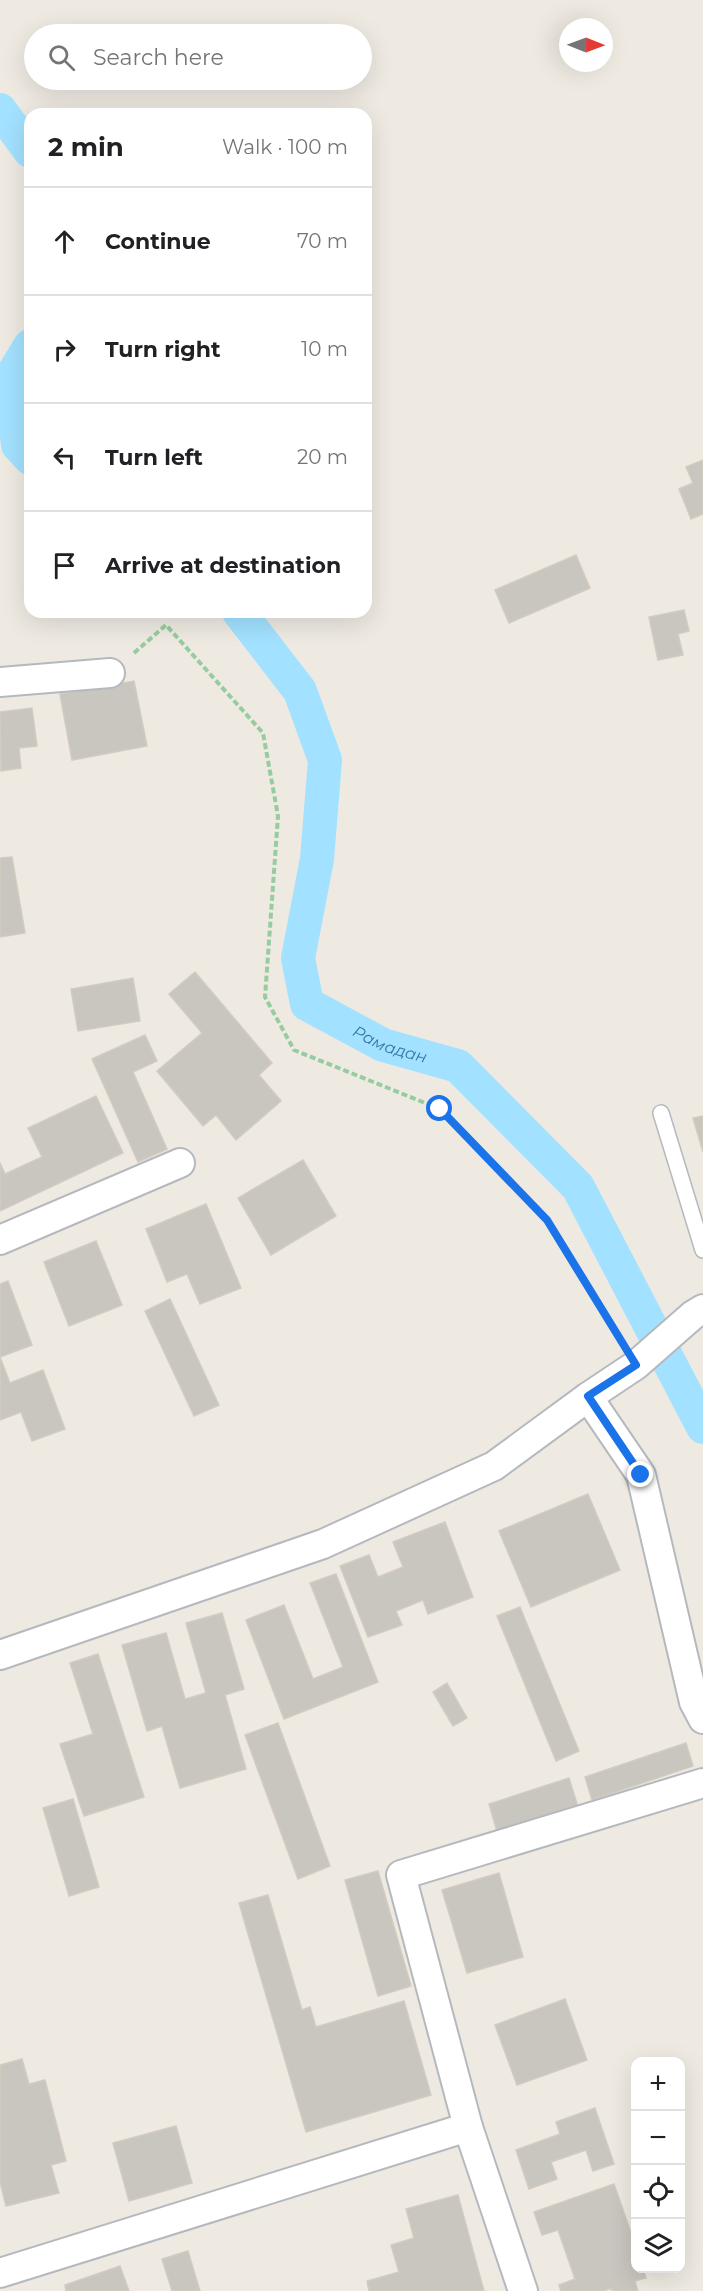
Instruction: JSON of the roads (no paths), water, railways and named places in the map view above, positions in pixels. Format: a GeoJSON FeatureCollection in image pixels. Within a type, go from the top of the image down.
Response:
{"type":"FeatureCollection","features":[{"type":"Feature","properties":{"kind":"street"},"geometry":{"type":"LineString","coordinates":[[0,682],[110,673]]}},
{"type":"Feature","properties":{"kind":"street"},"geometry":{"type":"LineString","coordinates":[[0,1240],[180,1164]]}},
{"type":"Feature","properties":{"kind":"street"},"geometry":{"type":"LineString","coordinates":[[0,1655],[323,1544],[494,1466],[588,1396],[636,1365],[698,1312]]}},
{"type":"Feature","properties":{"kind":"street"},"geometry":{"type":"LineString","coordinates":[[588,1396],[641,1475],[694,1702],[703,1719]]}},
{"type":"Feature","properties":{"kind":"street"},"geometry":{"type":"LineString","coordinates":[[523,2291],[468,2127],[401,1875],[703,1783]]}},
{"type":"Feature","properties":{"kind":"street"},"geometry":{"type":"LineString","coordinates":[[0,2273],[468,2127]]}},
{"type":"Feature","properties":{"kind":"lane"},"geometry":{"type":"LineString","coordinates":[[661,1113],[703,1250]]}},
{"type":"Feature","properties":{"kind":"waterway","name":"Рамадан"},"geometry":{"type":"LineString","coordinates":[[0,110],[24,143]]}},
{"type":"Feature","properties":{"kind":"waterway","name":"Рамадан"},"geometry":{"type":"LineString","coordinates":[[24,356],[10,379],[18,445],[24,452]]}},
{"type":"Feature","properties":{"kind":"waterway","name":"Рамадан"},"geometry":{"type":"LineString","coordinates":[[244,618],[300,691],[325,760],[317,859],[298,958],[307,1004],[383,1045],[458,1066],[578,1187],[703,1427]]}}]}
